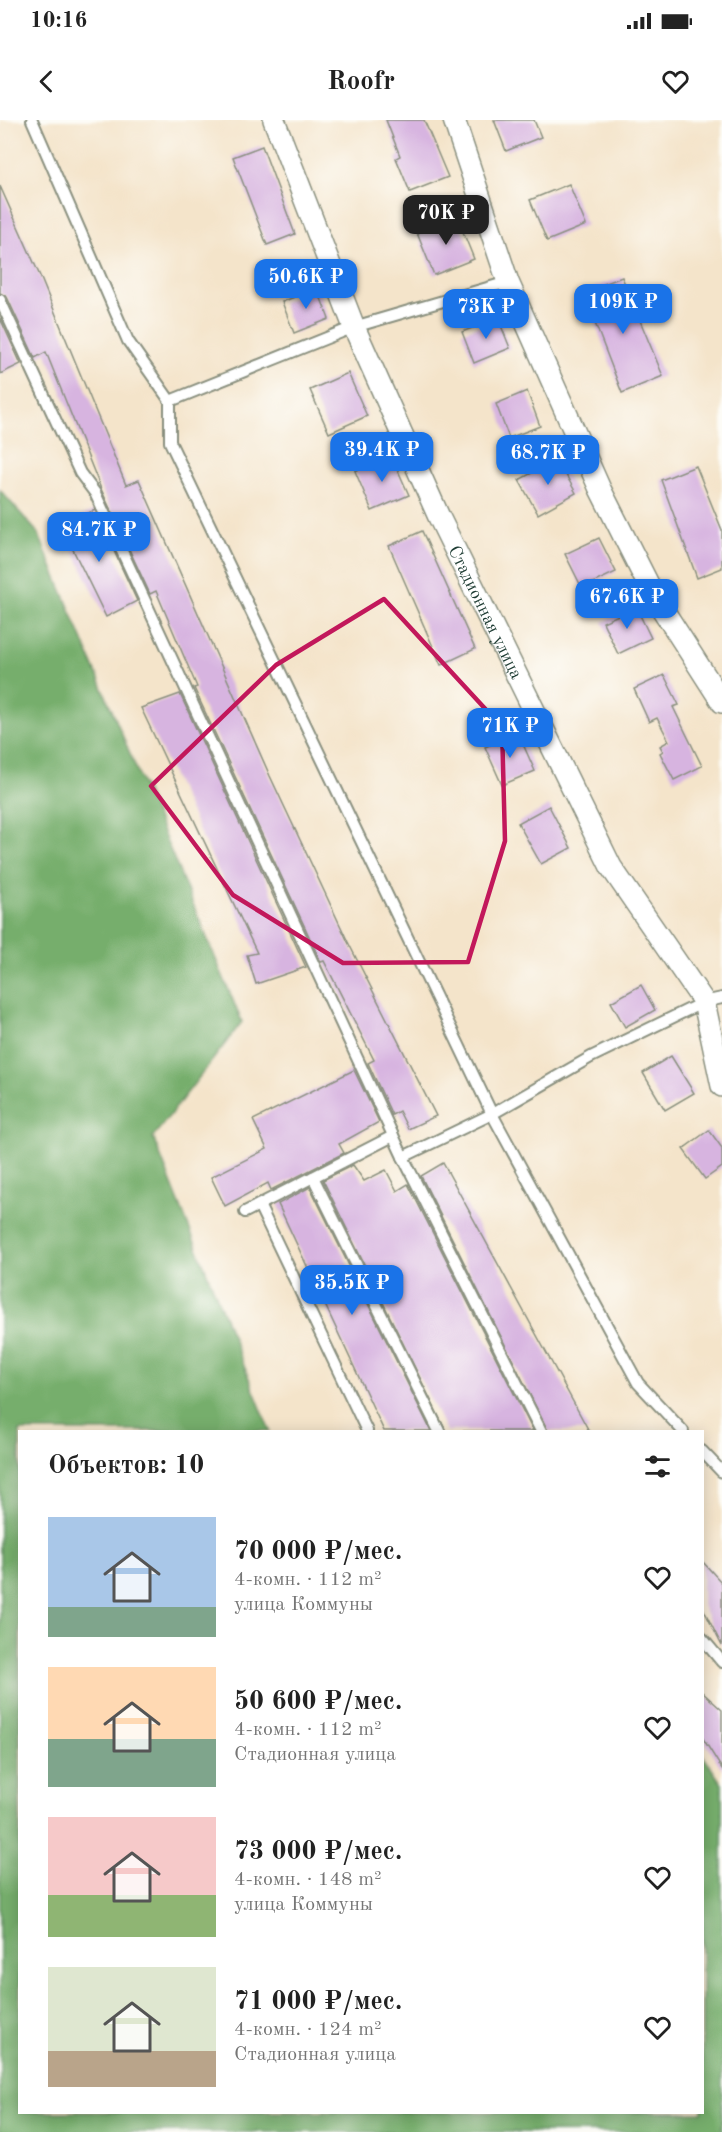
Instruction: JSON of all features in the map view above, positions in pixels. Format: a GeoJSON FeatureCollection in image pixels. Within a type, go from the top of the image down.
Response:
{"type":"FeatureCollection","features":[{"type":"Feature","properties":{"kind":"street","name":"Стадионная улица"},"geometry":{"type":"LineString","coordinates":[[274,120],[354,327],[439,517],[610,867],[713,1000],[722,1086]]}},
{"type":"Feature","properties":{"kind":"street"},"geometry":{"type":"LineString","coordinates":[[454,120],[508,282],[600,489],[654,596],[722,702]]}},
{"type":"Feature","properties":{"kind":"lane"},"geometry":{"type":"LineString","coordinates":[[32,120],[128,341],[170,400],[170,442],[492,1114],[638,1383],[682,1430]]}},
{"type":"Feature","properties":{"kind":"lane"},"geometry":{"type":"LineString","coordinates":[[170,400],[354,327],[508,282]]}},
{"type":"Feature","properties":{"kind":"lane"},"geometry":{"type":"LineString","coordinates":[[0,300],[80,473],[95,492],[403,1157],[540,1430]]}},
{"type":"Feature","properties":{"kind":"lane"},"geometry":{"type":"LineString","coordinates":[[403,1157],[492,1114],[591,1057],[713,1000]]}},
{"type":"Feature","properties":{"kind":"lane"},"geometry":{"type":"LineString","coordinates":[[245,1212],[393,1136]]}},
{"type":"Feature","properties":{"kind":"lane"},"geometry":{"type":"LineString","coordinates":[[313,1177],[439,1430]]}},
{"type":"Feature","properties":{"kind":"lane"},"geometry":{"type":"LineString","coordinates":[[259,1205],[367,1430]]}},
{"type":"Feature","properties":{"kind":"lane"},"geometry":{"type":"LineString","coordinates":[[704,1453],[722,1472]]}},
{"type":"Feature","properties":{"kind":"lane"},"geometry":{"type":"LineString","coordinates":[[704,1640],[722,1662]]}},
{"type":"Feature","properties":{"kind":"highlighted area"},"geometry":{"type":"Polygon","coordinates":[[[384,599],[502,727],[505,841],[468,962],[343,963],[233,895],[151,786],[276,665],[384,599]]]}},
{"type":"Feature","properties":{"kind":"green space"},"geometry":{"type":"Polygon","coordinates":[[[0,490],[38,533],[242,1022],[153,1137],[270,1430],[18,1430],[18,2114],[704,2114],[704,1757],[722,1784],[722,2132],[0,2132],[0,490]]]}},
{"type":"Feature","properties":{"kind":"building"},"geometry":{"type":"Polygon","coordinates":[[[386,120],[424,120],[448,177],[410,192],[396,158],[400,156],[386,120]]]}},
{"type":"Feature","properties":{"kind":"building"},"geometry":{"type":"Polygon","coordinates":[[[494,120],[534,120],[541,137],[506,151],[494,120]]]}},
{"type":"Feature","properties":{"kind":"building"},"geometry":{"type":"Polygon","coordinates":[[[262,146],[295,234],[267,245],[233,157],[262,146]]]}},
{"type":"Feature","properties":{"kind":"building"},"geometry":{"type":"Polygon","coordinates":[[[569,184],[586,225],[547,241],[530,200],[569,184]]]}},
{"type":"Feature","properties":{"kind":"building"},"geometry":{"type":"Polygon","coordinates":[[[0,186],[40,276],[126,485],[139,480],[270,776],[348,942],[436,1116],[408,1129],[399,1111],[392,1115],[368,1063],[374,1060],[324,961],[321,962],[194,688],[197,687],[156,591],[150,594],[101,489],[46,352],[35,358],[7,297],[0,293],[0,186]]]}},
{"type":"Feature","properties":{"kind":"building"},"geometry":{"type":"Polygon","coordinates":[[[457,217],[474,259],[434,275],[417,233],[457,217]]]}},
{"type":"Feature","properties":{"kind":"building"},"geometry":{"type":"Polygon","coordinates":[[[622,277],[663,376],[622,393],[583,292],[622,277]]]}},
{"type":"Feature","properties":{"kind":"building"},"geometry":{"type":"Polygon","coordinates":[[[317,288],[329,319],[294,333],[282,302],[317,288]]]}},
{"type":"Feature","properties":{"kind":"building"},"geometry":{"type":"Polygon","coordinates":[[[0,318],[21,364],[0,374],[0,318]]]}},
{"type":"Feature","properties":{"kind":"building"},"geometry":{"type":"Polygon","coordinates":[[[498,318],[510,348],[474,363],[462,332],[498,318]]]}},
{"type":"Feature","properties":{"kind":"building"},"geometry":{"type":"Polygon","coordinates":[[[348,373],[367,416],[329,433],[310,390],[348,373]]]}},
{"type":"Feature","properties":{"kind":"building"},"geometry":{"type":"Polygon","coordinates":[[[527,391],[540,426],[509,438],[496,404],[527,391]]]}},
{"type":"Feature","properties":{"kind":"building"},"geometry":{"type":"Polygon","coordinates":[[[391,455],[409,495],[372,511],[355,471],[391,455]]]}},
{"type":"Feature","properties":{"kind":"building"},"geometry":{"type":"Polygon","coordinates":[[[557,459],[576,493],[538,514],[519,480],[557,459]]]}},
{"type":"Feature","properties":{"kind":"building"},"geometry":{"type":"Polygon","coordinates":[[[696,466],[722,530],[722,568],[697,578],[661,480],[696,466]]]}},
{"type":"Feature","properties":{"kind":"building"},"geometry":{"type":"Polygon","coordinates":[[[95,510],[137,601],[106,617],[61,525],[95,510]]]}},
{"type":"Feature","properties":{"kind":"building"},"geometry":{"type":"Polygon","coordinates":[[[422,531],[475,649],[441,665],[389,546],[422,531]]]}},
{"type":"Feature","properties":{"kind":"building"},"geometry":{"type":"Polygon","coordinates":[[[599,538],[616,572],[582,588],[565,554],[599,538]]]}},
{"type":"Feature","properties":{"kind":"building"},"geometry":{"type":"Polygon","coordinates":[[[636,607],[651,638],[618,654],[603,622],[636,607]]]}},
{"type":"Feature","properties":{"kind":"building"},"geometry":{"type":"Polygon","coordinates":[[[664,675],[679,705],[673,707],[702,766],[674,780],[660,753],[663,751],[660,746],[669,741],[657,718],[649,722],[634,689],[664,675]]]}},
{"type":"Feature","properties":{"kind":"building"},"geometry":{"type":"Polygon","coordinates":[[[180,694],[306,967],[256,984],[247,955],[257,953],[141,708],[180,694]]]}},
{"type":"Feature","properties":{"kind":"building"},"geometry":{"type":"Polygon","coordinates":[[[518,733],[535,771],[502,785],[485,747],[518,733]]]}},
{"type":"Feature","properties":{"kind":"building"},"geometry":{"type":"Polygon","coordinates":[[[549,806],[571,848],[541,864],[518,823],[549,806]]]}},
{"type":"Feature","properties":{"kind":"building"},"geometry":{"type":"Polygon","coordinates":[[[641,985],[655,1010],[625,1027],[611,1002],[641,985]]]}},
{"type":"Feature","properties":{"kind":"building"},"geometry":{"type":"Polygon","coordinates":[[[671,1056],[694,1093],[665,1110],[643,1073],[671,1056]]]}},
{"type":"Feature","properties":{"kind":"building"},"geometry":{"type":"Polygon","coordinates":[[[354,1070],[379,1122],[339,1144],[344,1153],[271,1190],[268,1183],[225,1206],[211,1177],[267,1149],[253,1120],[354,1070]]]}},
{"type":"Feature","properties":{"kind":"building"},"geometry":{"type":"Polygon","coordinates":[[[709,1130],[722,1148],[722,1167],[705,1179],[683,1149],[709,1130]]]}},
{"type":"Feature","properties":{"kind":"building"},"geometry":{"type":"Polygon","coordinates":[[[443,1163],[588,1430],[548,1430],[421,1176],[443,1163]]]}},
{"type":"Feature","properties":{"kind":"building"},"geometry":{"type":"Polygon","coordinates":[[[353,1165],[364,1181],[386,1170],[397,1191],[408,1184],[532,1430],[446,1430],[323,1180],[353,1165]]]}},
{"type":"Feature","properties":{"kind":"building"},"geometry":{"type":"Polygon","coordinates":[[[310,1187],[431,1430],[384,1430],[278,1204],[310,1187]]]}},
{"type":"Feature","properties":{"kind":"building"},"geometry":{"type":"Polygon","coordinates":[[[704,1563],[722,1583],[722,1646],[704,1610],[704,1563]]]}},
{"type":"Feature","properties":{"kind":"building"},"geometry":{"type":"Polygon","coordinates":[[[704,1694],[722,1710],[722,1769],[704,1740],[704,1694]]]}}]}
